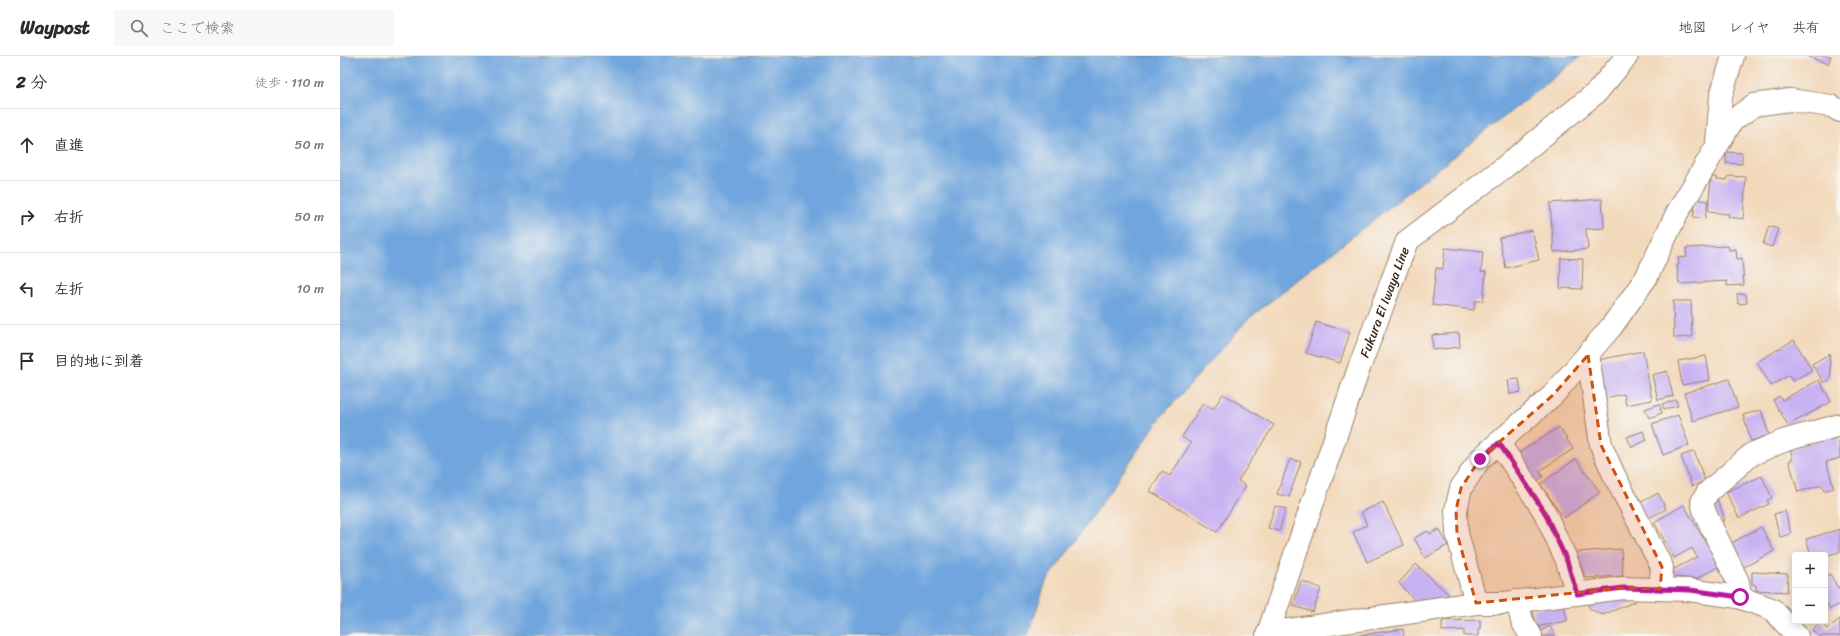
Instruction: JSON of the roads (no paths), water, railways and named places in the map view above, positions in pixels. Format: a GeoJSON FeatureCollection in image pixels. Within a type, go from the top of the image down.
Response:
{"type":"FeatureCollection","features":[{"type":"Feature","properties":{"kind":"street","name":"Fukura Ei Iwaya Line"},"geometry":{"type":"LineString","coordinates":[[1268,634],[1359,368],[1407,241],[1597,92],[1627,56]]}},
{"type":"Feature","properties":{"kind":"street"},"geometry":{"type":"LineString","coordinates":[[1716,147],[1721,96],[1733,56]]}},
{"type":"Feature","properties":{"kind":"street"},"geometry":{"type":"LineString","coordinates":[[1476,604],[1457,534],[1456,510],[1461,488],[1480,459],[1553,395],[1612,326],[1646,278],[1677,213],[1732,121],[1754,105],[1790,100],[1831,106],[1840,111]]}},
{"type":"Feature","properties":{"kind":"street"},"geometry":{"type":"LineString","coordinates":[[1588,355],[1601,445],[1614,475],[1662,568],[1660,589]]}},
{"type":"Feature","properties":{"kind":"street"},"geometry":{"type":"LineString","coordinates":[[1740,597],[1738,582],[1705,513],[1702,502],[1708,492],[1752,454],[1786,440],[1840,425]]}},
{"type":"Feature","properties":{"kind":"street"},"geometry":{"type":"LineString","coordinates":[[1499,443],[1544,511],[1567,561],[1577,594]]}},
{"type":"Feature","properties":{"kind":"street"},"geometry":{"type":"LineString","coordinates":[[1268,634],[1476,604],[1517,601],[1623,588],[1690,590],[1740,597],[1772,609],[1797,636]]}},
{"type":"Feature","properties":{"kind":"street"},"geometry":{"type":"LineString","coordinates":[[1517,601],[1522,621],[1531,636]]}},
{"type":"Feature","properties":{"kind":"water"},"geometry":{"type":"Polygon","coordinates":[[[340,56],[1581,56],[1248,319],[1161,417],[1045,584],[1028,636],[340,636],[340,56]]]}}]}
